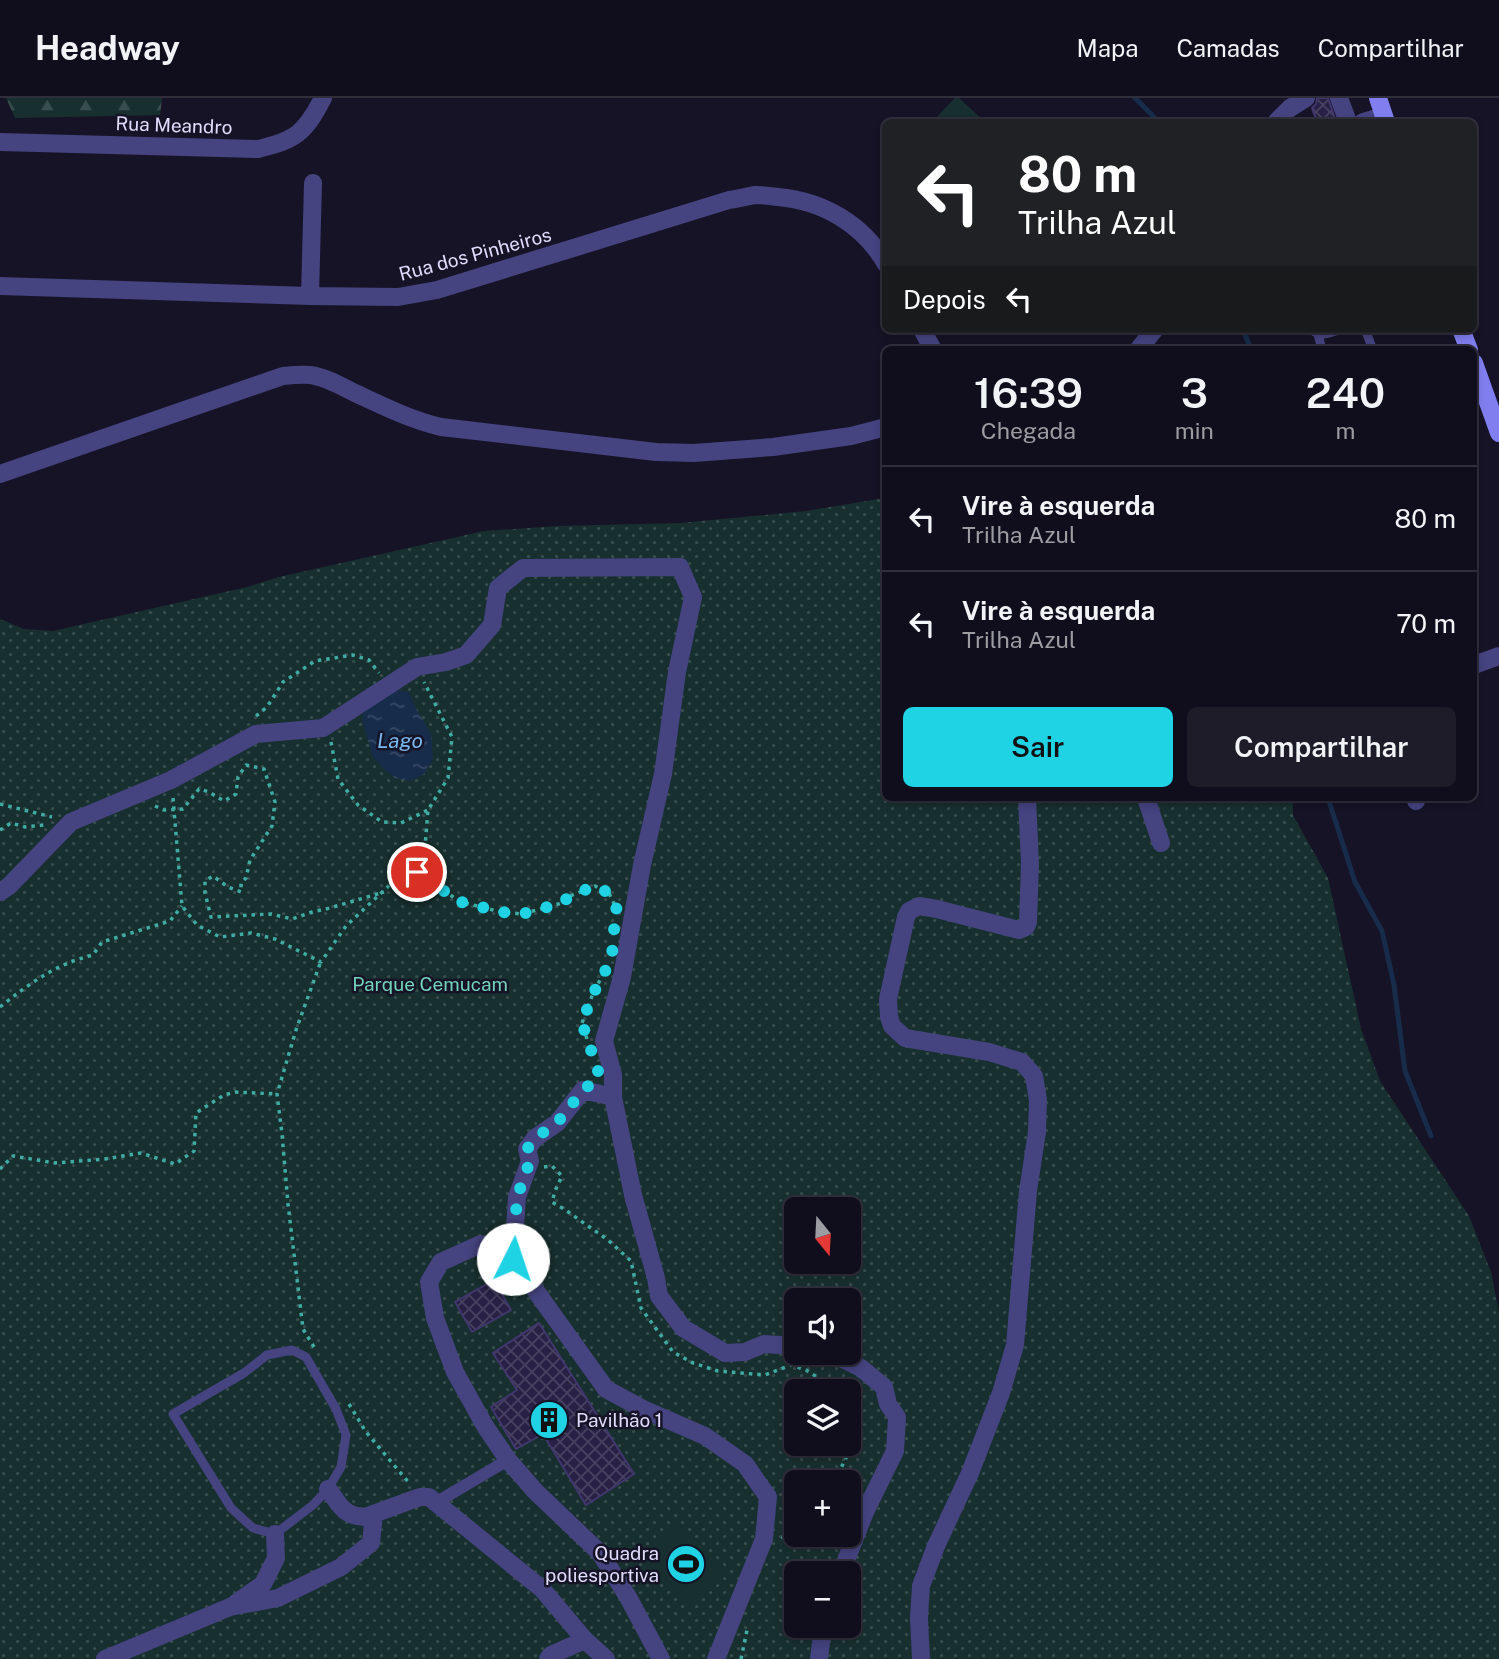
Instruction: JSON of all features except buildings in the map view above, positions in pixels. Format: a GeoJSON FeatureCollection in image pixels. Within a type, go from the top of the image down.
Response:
{"type":"FeatureCollection","features":[{"type":"Feature","properties":{"kind":"main road"},"geometry":{"type":"LineString","coordinates":[[1378,98],[1385,119]]}},
{"type":"Feature","properties":{"kind":"main road"},"geometry":{"type":"LineString","coordinates":[[1477,371],[1499,433]]}},
{"type":"Feature","properties":{"kind":"street","name":"Rua Meandro"},"geometry":{"type":"LineString","coordinates":[[0,142],[258,149],[277,145],[296,136],[311,121],[323,98]]}},
{"type":"Feature","properties":{"kind":"street"},"geometry":{"type":"LineString","coordinates":[[1279,119],[1306,98]]}},
{"type":"Feature","properties":{"kind":"street"},"geometry":{"type":"LineString","coordinates":[[1339,98],[1347,119]]}},
{"type":"Feature","properties":{"kind":"street"},"geometry":{"type":"LineString","coordinates":[[310,296],[313,183]]}},
{"type":"Feature","properties":{"kind":"street","name":"Rua dos Pinheiros"},"geometry":{"type":"LineString","coordinates":[[0,286],[398,297],[420,294],[729,200],[758,195],[815,204],[840,216],[857,228],[882,258]]}},
{"type":"Feature","properties":{"kind":"street"},"geometry":{"type":"LineString","coordinates":[[0,474],[283,376],[298,375],[312,375],[328,380],[401,414],[441,427],[656,452],[694,453],[774,447],[851,436],[882,428]]}},
{"type":"Feature","properties":{"kind":"street"},"geometry":{"type":"LineString","coordinates":[[0,892],[71,822],[171,780],[256,734],[323,728],[417,667],[466,655],[492,625],[498,588],[523,568],[680,566],[693,597],[677,671],[663,774],[642,865],[622,977],[604,1041],[633,1195],[659,1296],[683,1328],[725,1353],[745,1352],[764,1345],[784,1346]]}},
{"type":"Feature","properties":{"kind":"street"},"geometry":{"type":"LineString","coordinates":[[1477,664],[1499,656]]}},
{"type":"Feature","properties":{"kind":"street"},"geometry":{"type":"LineString","coordinates":[[921,1659],[921,1586],[936,1546],[970,1473],[1001,1393],[1015,1345],[1038,1100],[1034,1076],[1022,1062],[989,1052],[905,1038],[892,1026],[888,999],[906,917],[914,908],[919,906],[937,909],[1018,930],[1026,927],[1030,864],[1027,801]]}},
{"type":"Feature","properties":{"kind":"street"},"geometry":{"type":"LineString","coordinates":[[1147,801],[1161,843]]}},
{"type":"Feature","properties":{"kind":"street"},"geometry":{"type":"LineString","coordinates":[[513,1259],[517,1197],[530,1161],[527,1149],[535,1138],[557,1123],[583,1090],[613,1097]]}},
{"type":"Feature","properties":{"kind":"street"},"geometry":{"type":"LineString","coordinates":[[661,1659],[628,1597],[600,1553],[535,1492],[508,1460],[485,1426],[455,1372],[435,1318],[429,1282],[441,1262],[481,1244],[513,1259],[607,1389],[643,1409],[705,1436],[744,1464],[768,1497],[764,1539],[716,1659]]}},
{"type":"Feature","properties":{"kind":"street"},"geometry":{"type":"LineString","coordinates":[[846,1561],[865,1512],[895,1451],[897,1417],[888,1404],[884,1387],[854,1365]]}},
{"type":"Feature","properties":{"kind":"street"},"geometry":{"type":"LineString","coordinates":[[328,1489],[346,1513],[365,1517],[429,1499],[508,1460]]}},
{"type":"Feature","properties":{"kind":"street"},"geometry":{"type":"LineString","coordinates":[[429,1499],[542,1589],[585,1640],[606,1659]]}},
{"type":"Feature","properties":{"kind":"street"},"geometry":{"type":"LineString","coordinates":[[108,1658],[230,1607],[278,1598],[341,1567],[371,1543],[374,1514]]}},
{"type":"Feature","properties":{"kind":"street"},"geometry":{"type":"LineString","coordinates":[[230,1607],[263,1584],[276,1558],[275,1534]]}},
{"type":"Feature","properties":{"kind":"street"},"geometry":{"type":"LineString","coordinates":[[819,1659],[822,1638]]}},
{"type":"Feature","properties":{"kind":"street"},"geometry":{"type":"LineString","coordinates":[[548,1659],[551,1655],[585,1640]]}},
{"type":"Feature","properties":{"kind":"lane"},"geometry":{"type":"LineString","coordinates":[[292,1350],[306,1357],[336,1409],[346,1435],[341,1467],[328,1489],[313,1505],[275,1534],[253,1528],[231,1508],[173,1414],[244,1373],[267,1355],[292,1350]]}},
{"type":"Feature","properties":{"kind":"path"},"geometry":{"type":"LineString","coordinates":[[417,667],[452,737],[448,778],[428,810],[424,859],[417,872]]}},
{"type":"Feature","properties":{"kind":"path"},"geometry":{"type":"LineString","coordinates":[[323,728],[331,741],[338,779],[358,805],[383,822],[401,823],[428,810]]}},
{"type":"Feature","properties":{"kind":"path"},"geometry":{"type":"LineString","coordinates":[[147,802],[163,810],[183,809],[199,789],[224,802],[236,794],[238,778],[246,765],[264,769],[275,802],[272,826],[250,860],[246,878],[241,883],[241,892],[228,887],[213,876],[205,881],[211,917],[271,914],[292,919],[384,892]]}},
{"type":"Feature","properties":{"kind":"path"},"geometry":{"type":"LineString","coordinates":[[171,780],[182,906],[197,925],[220,937],[251,933],[275,939],[321,960]]}},
{"type":"Feature","properties":{"kind":"path"},"geometry":{"type":"LineString","coordinates":[[0,830],[11,822],[25,827],[53,825]]}},
{"type":"Feature","properties":{"kind":"path"},"geometry":{"type":"LineString","coordinates":[[317,1352],[303,1329],[277,1094],[321,960],[346,926],[394,881],[434,868],[441,889],[461,902],[501,912],[522,914],[562,903],[570,896],[595,886],[609,893],[618,912]]}},
{"type":"Feature","properties":{"kind":"path"},"geometry":{"type":"LineString","coordinates":[[0,1007],[30,982],[72,960],[93,954],[102,942],[170,921],[182,906]]}},
{"type":"Feature","properties":{"kind":"path"},"geometry":{"type":"LineString","coordinates":[[590,1048],[582,1023],[607,967]]}},
{"type":"Feature","properties":{"kind":"path"},"geometry":{"type":"LineString","coordinates":[[0,1169],[13,1156],[55,1163],[141,1153],[175,1164],[194,1151],[196,1113],[224,1095],[235,1092],[277,1094]]}},
{"type":"Feature","properties":{"kind":"path"},"geometry":{"type":"LineString","coordinates":[[345,1398],[366,1432],[429,1499]]}},
{"type":"Feature","properties":{"kind":"green space"},"geometry":{"type":"Polygon","coordinates":[[[6,98],[162,98],[160,115],[15,118],[6,98]]]}},
{"type":"Feature","properties":{"kind":"green space"},"geometry":{"type":"Polygon","coordinates":[[[955,98],[959,98],[982,119],[935,119],[955,98]]]}},
{"type":"Feature","properties":{"kind":"green space","name":"Parque Cemucam"},"geometry":{"type":"Polygon","coordinates":[[[882,498],[882,801],[1293,801],[1293,815],[1328,878],[1361,1029],[1380,1081],[1469,1216],[1491,1272],[1499,1313],[1499,1659],[0,1659],[0,619],[24,629],[53,631],[484,531],[680,523],[806,511],[882,498]]]}},
{"type":"Feature","properties":{"kind":"green space","name":"Quadra poliesportiva"},"geometry":{"type":"Polygon","coordinates":[[[678,1520],[729,1572],[694,1607],[643,1555],[678,1520]]]}},
{"type":"Feature","properties":{"kind":"water","name":"Lago"},"geometry":{"type":"Polygon","coordinates":[[[390,689],[409,692],[431,733],[433,760],[424,774],[410,781],[395,778],[373,757],[362,720],[365,706],[390,689]]]}},
{"type":"Feature","properties":{"kind":"waterway"},"geometry":{"type":"LineString","coordinates":[[1135,98],[1155,119]]}},
{"type":"Feature","properties":{"kind":"waterway"},"geometry":{"type":"LineString","coordinates":[[1245,333],[1249,346]]}},
{"type":"Feature","properties":{"kind":"waterway"},"geometry":{"type":"LineString","coordinates":[[1329,801],[1355,882],[1382,931],[1394,985],[1405,1071],[1431,1136]]}},
{"type":"Feature","properties":{"kind":"place","name":"Pavilhão 1"},"geometry":{"type":"Point","coordinates":[549,1420]}},
{"type":"Feature","properties":{"kind":"place","name":"Quadra poliesportiva"},"geometry":{"type":"Point","coordinates":[686,1564]}},
{"type":"Feature","properties":{"kind":"route"},"geometry":{"type":"LineString","coordinates":[[417,872],[434,868],[441,889],[461,902],[484,909],[522,914],[562,903],[570,896],[595,886],[609,893],[618,912],[613,934],[612,958],[592,996],[582,1023],[600,1077],[583,1090],[557,1123],[535,1138],[527,1149],[530,1161],[517,1197],[513,1259]]}}]}
